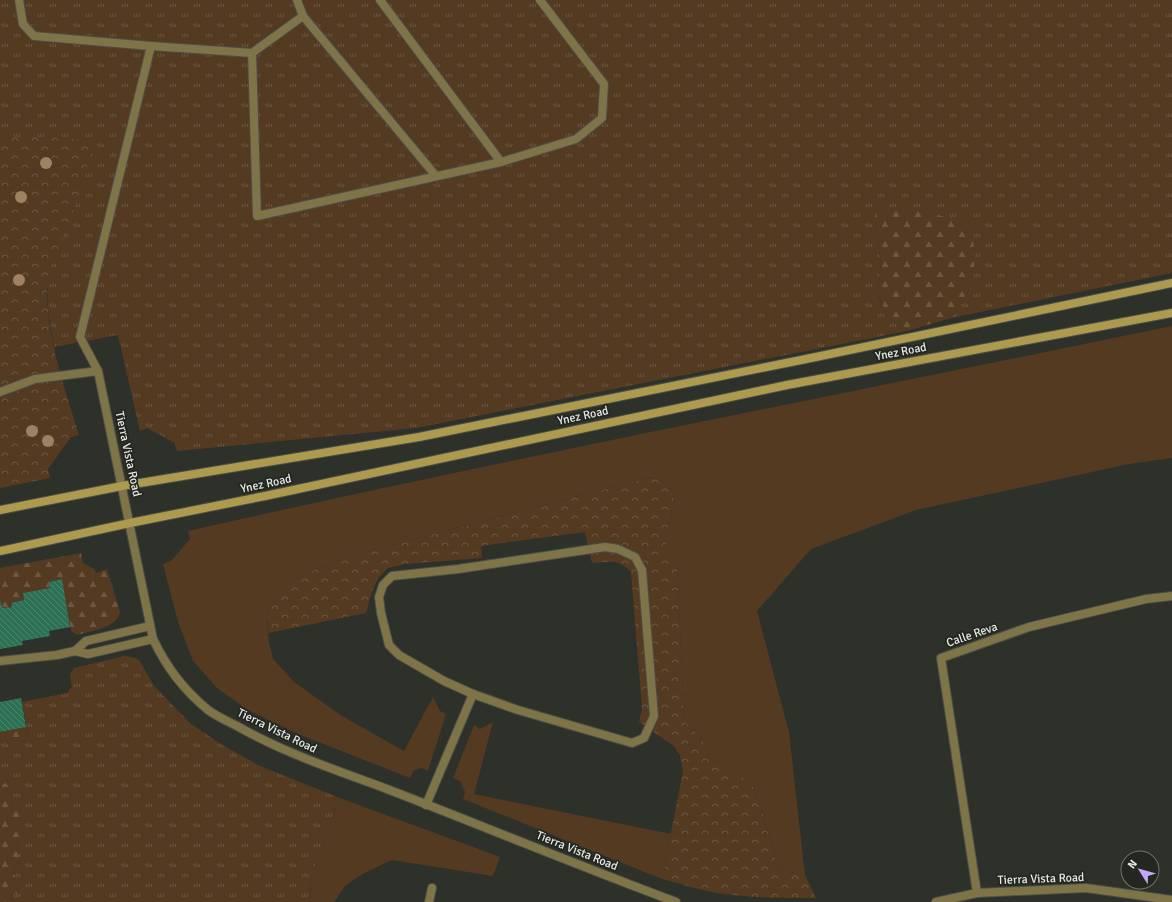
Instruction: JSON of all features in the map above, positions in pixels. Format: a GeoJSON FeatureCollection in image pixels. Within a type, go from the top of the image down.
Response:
{"type":"FeatureCollection","features":[{"type":"Feature","properties":{"kind":"main road","name":"Ynez Road"},"geometry":{"type":"LineString","coordinates":[[0,510],[122,486],[419,437],[811,358],[1172,282]]}},
{"type":"Feature","properties":{"kind":"main road","name":"Ynez Road"},"geometry":{"type":"LineString","coordinates":[[0,551],[130,523],[273,495],[787,385],[1172,313]]}},
{"type":"Feature","properties":{"kind":"street"},"geometry":{"type":"LineString","coordinates":[[19,0],[23,24],[34,36],[252,53],[303,16]]}},
{"type":"Feature","properties":{"kind":"street"},"geometry":{"type":"LineString","coordinates":[[298,0],[303,16],[436,176]]}},
{"type":"Feature","properties":{"kind":"street"},"geometry":{"type":"LineString","coordinates":[[380,0],[501,162]]}},
{"type":"Feature","properties":{"kind":"street"},"geometry":{"type":"LineString","coordinates":[[252,53],[256,216],[501,162],[576,139],[602,118],[604,84],[540,0]]}},
{"type":"Feature","properties":{"kind":"street","name":"Tierra Vista Road"},"geometry":{"type":"LineString","coordinates":[[151,46],[80,337],[98,371],[150,626],[153,639],[162,656],[175,677],[209,710],[250,734],[303,758],[426,804],[610,878],[676,902]]}},
{"type":"Feature","properties":{"kind":"street"},"geometry":{"type":"LineString","coordinates":[[0,392],[35,379],[98,371]]}},
{"type":"Feature","properties":{"kind":"street"},"geometry":{"type":"LineString","coordinates":[[605,547],[618,549],[635,557],[642,570],[654,716],[644,738],[632,743],[518,710],[473,694],[444,681],[400,655],[389,645],[381,613],[379,597],[383,585],[392,576],[458,569],[605,547]]}},
{"type":"Feature","properties":{"kind":"street","name":"Calle Reva"},"geometry":{"type":"LineString","coordinates":[[977,894],[941,658],[1029,627],[1146,599],[1172,596]]}},
{"type":"Feature","properties":{"kind":"street"},"geometry":{"type":"LineString","coordinates":[[75,651],[86,641],[150,626]]}},
{"type":"Feature","properties":{"kind":"street"},"geometry":{"type":"LineString","coordinates":[[0,661],[57,655],[75,651],[88,654],[153,639]]}},
{"type":"Feature","properties":{"kind":"street"},"geometry":{"type":"LineString","coordinates":[[426,804],[473,694]]}},
{"type":"Feature","properties":{"kind":"street"},"geometry":{"type":"LineString","coordinates":[[429,902],[432,888]]}},
{"type":"Feature","properties":{"kind":"street","name":"Tierra Vista Road"},"geometry":{"type":"LineString","coordinates":[[936,902],[977,894],[1086,888],[1172,900]]}},
{"type":"Feature","properties":{"kind":"green space"},"geometry":{"type":"Polygon","coordinates":[[[0,0],[1172,0],[1172,273],[951,318],[969,290],[875,223],[881,263],[878,296],[888,317],[907,331],[416,428],[177,451],[175,443],[147,428],[140,431],[118,335],[54,347],[48,310],[48,275],[64,233],[56,137],[0,137],[0,0]]]}},
{"type":"Feature","properties":{"kind":"green space"},"geometry":{"type":"Polygon","coordinates":[[[0,137],[56,137],[95,141],[74,209],[51,269],[48,286],[50,329],[67,397],[79,435],[71,437],[48,469],[50,478],[0,488],[0,137]]]}},
{"type":"Feature","properties":{"kind":"green space"},"geometry":{"type":"Polygon","coordinates":[[[913,207],[970,225],[975,258],[973,275],[968,291],[951,318],[907,331],[888,317],[878,295],[881,263],[875,223],[875,212],[913,207]]]}},
{"type":"Feature","properties":{"kind":"green space"},"geometry":{"type":"Polygon","coordinates":[[[1172,326],[1172,458],[1129,464],[916,510],[811,549],[757,611],[789,732],[805,875],[779,870],[753,786],[743,777],[718,767],[709,755],[702,738],[684,721],[677,558],[668,559],[665,537],[670,521],[674,498],[668,483],[650,477],[343,558],[307,573],[284,585],[274,596],[267,624],[273,659],[294,682],[342,716],[404,751],[433,697],[440,711],[446,714],[428,771],[422,768],[414,770],[410,778],[298,734],[248,710],[217,688],[193,661],[178,622],[163,564],[171,561],[190,539],[188,531],[434,477],[1172,326]]]}},
{"type":"Feature","properties":{"kind":"green space"},"geometry":{"type":"Polygon","coordinates":[[[650,477],[668,483],[674,498],[670,521],[665,537],[677,558],[684,721],[702,738],[709,755],[743,777],[753,786],[779,870],[805,875],[816,898],[764,897],[724,894],[662,879],[683,771],[680,755],[674,746],[639,722],[642,709],[631,572],[618,563],[592,563],[585,532],[481,546],[482,558],[406,564],[388,568],[379,577],[372,591],[366,613],[268,633],[268,613],[272,600],[279,589],[289,582],[343,558],[650,477]]]}},
{"type":"Feature","properties":{"kind":"green space"},"geometry":{"type":"Polygon","coordinates":[[[81,553],[83,563],[94,569],[96,573],[107,569],[120,612],[118,618],[114,622],[103,628],[78,635],[71,631],[61,579],[49,582],[50,588],[23,593],[24,600],[11,603],[12,607],[2,608],[0,600],[0,568],[81,553]]]}},
{"type":"Feature","properties":{"kind":"green space"},"geometry":{"type":"Polygon","coordinates":[[[124,656],[139,660],[154,686],[191,724],[224,746],[260,766],[340,798],[312,874],[309,902],[11,902],[10,895],[18,893],[13,864],[20,863],[16,836],[24,835],[13,811],[9,783],[0,784],[0,741],[28,735],[22,702],[67,693],[72,687],[70,674],[74,668],[124,656]]]}},
{"type":"Feature","properties":{"kind":"green space"},"geometry":{"type":"Polygon","coordinates":[[[493,722],[474,794],[671,834],[662,879],[463,799],[465,792],[460,781],[453,778],[474,725],[480,729],[493,722]]]}},
{"type":"Feature","properties":{"kind":"green space"},"geometry":{"type":"Polygon","coordinates":[[[26,727],[28,735],[0,741],[0,732],[26,727]]]}},
{"type":"Feature","properties":{"kind":"green space"},"geometry":{"type":"Polygon","coordinates":[[[9,783],[13,810],[20,810],[24,835],[16,837],[20,863],[13,865],[18,893],[10,895],[11,902],[0,902],[0,784],[9,783]]]}},
{"type":"Feature","properties":{"kind":"green space"},"geometry":{"type":"Polygon","coordinates":[[[340,798],[500,857],[493,876],[392,860],[364,873],[345,886],[334,902],[309,902],[312,874],[340,798]]]}},
{"type":"Feature","properties":{"kind":"building"},"geometry":{"type":"Polygon","coordinates":[[[62,579],[70,627],[49,631],[50,636],[22,641],[23,645],[0,649],[0,600],[2,608],[12,607],[11,603],[24,600],[23,593],[50,588],[49,582],[62,579]]]}},
{"type":"Feature","properties":{"kind":"building"},"geometry":{"type":"Polygon","coordinates":[[[21,698],[26,727],[0,732],[0,702],[21,698]]]}}]}
